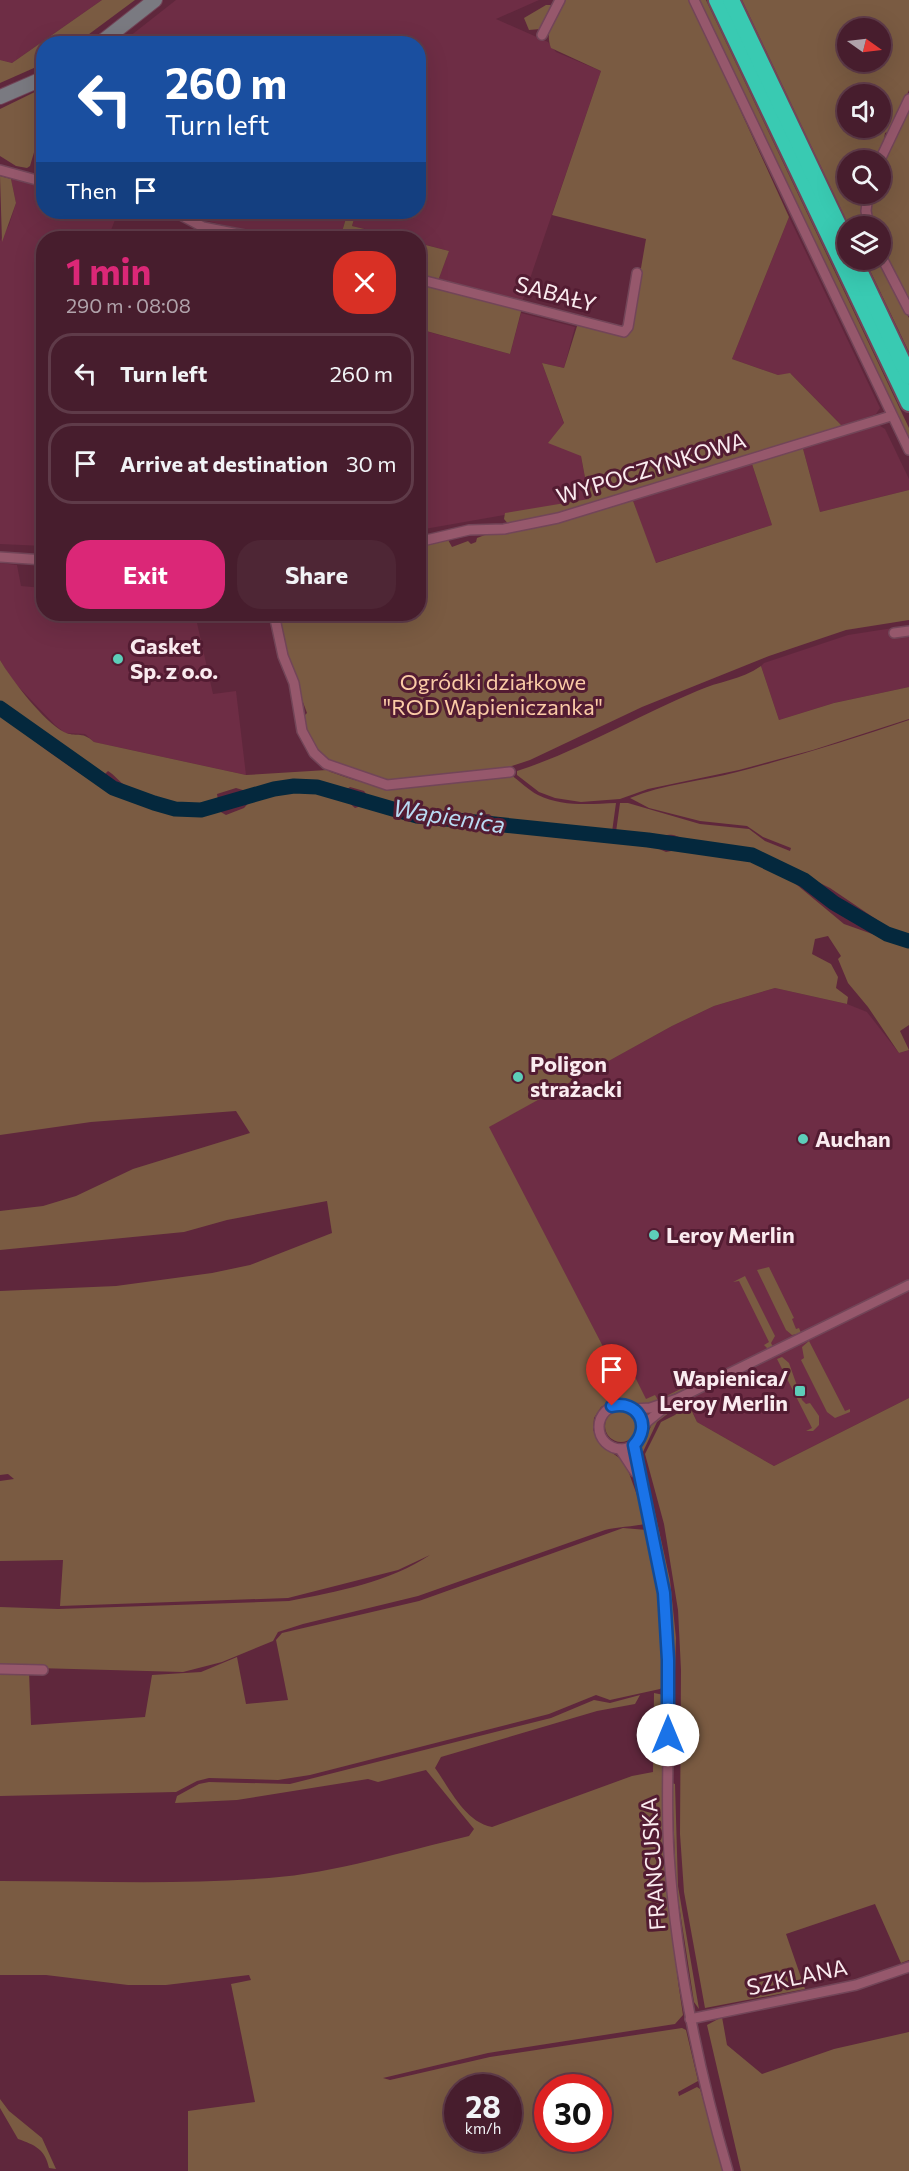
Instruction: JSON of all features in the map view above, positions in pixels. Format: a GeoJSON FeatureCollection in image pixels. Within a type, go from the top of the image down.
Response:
{"type":"FeatureCollection","features":[{"type":"Feature","properties":{"kind":"highway"},"geometry":{"type":"LineString","coordinates":[[717,0],[909,403]]}},
{"type":"Feature","properties":{"kind":"highway"},"geometry":{"type":"LineString","coordinates":[[730,0],[837,223]]}},
{"type":"Feature","properties":{"kind":"highway"},"geometry":{"type":"LineString","coordinates":[[859,270],[909,375]]}},
{"type":"Feature","properties":{"kind":"main road"},"geometry":{"type":"LineString","coordinates":[[109,36],[155,0]]}},
{"type":"Feature","properties":{"kind":"main road"},"geometry":{"type":"LineString","coordinates":[[0,97],[36,81]]}},
{"type":"Feature","properties":{"kind":"street"},"geometry":{"type":"LineString","coordinates":[[542,35],[560,0]]}},
{"type":"Feature","properties":{"kind":"street"},"geometry":{"type":"LineString","coordinates":[[694,0],[909,450]]}},
{"type":"Feature","properties":{"kind":"street"},"geometry":{"type":"LineString","coordinates":[[885,150],[909,99]]}},
{"type":"Feature","properties":{"kind":"street"},"geometry":{"type":"LineString","coordinates":[[0,170],[36,180]]}},
{"type":"Feature","properties":{"kind":"street"},"geometry":{"type":"LineString","coordinates":[[188,219],[203,227],[224,231]]}},
{"type":"Feature","properties":{"kind":"street"},"geometry":{"type":"LineString","coordinates":[[888,270],[909,310]]}},
{"type":"Feature","properties":{"kind":"street","name":"SABAŁY"},"geometry":{"type":"LineString","coordinates":[[426,281],[624,332],[628,327],[637,273]]}},
{"type":"Feature","properties":{"kind":"street","name":"WYPOCZYNKOWA"},"geometry":{"type":"LineString","coordinates":[[426,540],[469,530],[504,529],[558,518],[891,416]]}},
{"type":"Feature","properties":{"kind":"street"},"geometry":{"type":"LineString","coordinates":[[0,557],[36,559]]}},
{"type":"Feature","properties":{"kind":"street"},"geometry":{"type":"LineString","coordinates":[[276,621],[283,656],[294,683],[302,731],[314,753],[326,764],[387,785],[510,772]]}},
{"type":"Feature","properties":{"kind":"street"},"geometry":{"type":"LineString","coordinates":[[894,633],[909,631]]}},
{"type":"Feature","properties":{"kind":"street"},"geometry":{"type":"LineString","coordinates":[[634,1409],[643,1425],[642,1432],[634,1445],[620,1449],[612,1447],[601,1437],[599,1430],[601,1416],[612,1406],[620,1404],[634,1409],[650,1408],[677,1399],[909,1285]]}},
{"type":"Feature","properties":{"kind":"street"},"geometry":{"type":"LineString","coordinates":[[643,1425],[677,1399]]}},
{"type":"Feature","properties":{"kind":"street","name":"FRANCUSKA"},"geometry":{"type":"LineString","coordinates":[[634,1445],[639,1480],[652,1527],[664,1593],[668,1660],[669,1852],[672,1894],[690,2019],[728,2171]]}},
{"type":"Feature","properties":{"kind":"street","name":"FRANCUSKA"},"geometry":{"type":"LineString","coordinates":[[620,1449],[639,1480]]}},
{"type":"Feature","properties":{"kind":"street"},"geometry":{"type":"LineString","coordinates":[[0,1669],[43,1670]]}},
{"type":"Feature","properties":{"kind":"street","name":"SZKLANA"},"geometry":{"type":"LineString","coordinates":[[690,2019],[856,1985],[909,1967]]}},
{"type":"Feature","properties":{"kind":"shaded area"},"geometry":{"type":"Polygon","coordinates":[[[0,0],[102,0],[51,36],[36,36],[36,46],[12,63],[0,60],[0,0]]]}},
{"type":"Feature","properties":{"kind":"shaded area"},"geometry":{"type":"Polygon","coordinates":[[[176,0],[539,0],[496,19],[548,42],[556,52],[601,71],[522,302],[438,281],[449,251],[426,245],[426,231],[373,231],[352,226],[354,219],[426,219],[426,36],[130,36],[176,0]]]}},
{"type":"Feature","properties":{"kind":"shaded area"},"geometry":{"type":"Polygon","coordinates":[[[11,179],[36,185],[36,219],[115,219],[111,231],[36,231],[36,546],[0,544],[0,241],[9,225],[16,203],[11,179]]]}},
{"type":"Feature","properties":{"kind":"shaded area"},"geometry":{"type":"Polygon","coordinates":[[[789,217],[880,408],[876,414],[842,426],[791,374],[778,375],[732,359],[789,217]]]}},
{"type":"Feature","properties":{"kind":"shaded area"},"geometry":{"type":"Polygon","coordinates":[[[199,219],[346,219],[342,231],[249,231],[199,219]]]}},
{"type":"Feature","properties":{"kind":"shaded area"},"geometry":{"type":"Polygon","coordinates":[[[521,313],[575,327],[564,368],[542,363],[564,424],[581,456],[589,500],[426,529],[426,331],[510,354],[521,313]]]}},
{"type":"Feature","properties":{"kind":"shaded area"},"geometry":{"type":"Polygon","coordinates":[[[877,424],[885,429],[909,479],[909,490],[820,512],[802,445],[877,424]]]}},
{"type":"Feature","properties":{"kind":"shaded area"},"geometry":{"type":"Polygon","coordinates":[[[751,461],[772,525],[655,563],[632,498],[751,461]]]}},
{"type":"Feature","properties":{"kind":"shaded area"},"geometry":{"type":"Polygon","coordinates":[[[0,563],[17,565],[21,586],[36,587],[36,621],[197,621],[213,694],[236,691],[246,775],[94,742],[85,734],[65,733],[11,679],[0,660],[0,563]]]}},
{"type":"Feature","properties":{"kind":"shaded area"},"geometry":{"type":"Polygon","coordinates":[[[893,628],[895,636],[909,634],[909,687],[834,703],[779,720],[761,666],[764,663],[848,635],[893,628]]]}},
{"type":"Feature","properties":{"kind":"shaded area"},"geometry":{"type":"Polygon","coordinates":[[[775,988],[847,1004],[867,1012],[899,1053],[909,1050],[909,1398],[774,1466],[697,1422],[683,1391],[647,1406],[632,1402],[488,1127],[672,1026],[714,1006],[775,988]]]}},
{"type":"Feature","properties":{"kind":"green space"},"geometry":{"type":"Polygon","coordinates":[[[102,0],[135,0],[86,36],[51,36],[102,0]]]}},
{"type":"Feature","properties":{"kind":"green space"},"geometry":{"type":"Polygon","coordinates":[[[566,0],[690,0],[789,217],[732,359],[778,375],[790,373],[842,426],[589,506],[510,526],[504,519],[505,513],[589,499],[581,456],[548,443],[564,423],[542,363],[564,368],[578,323],[623,334],[631,326],[646,239],[552,215],[601,71],[551,48],[550,29],[566,0]]]}},
{"type":"Feature","properties":{"kind":"green space"},"geometry":{"type":"Polygon","coordinates":[[[697,0],[706,0],[909,428],[909,445],[697,0]]]}},
{"type":"Feature","properties":{"kind":"green space"},"geometry":{"type":"Polygon","coordinates":[[[742,0],[909,0],[909,90],[891,129],[891,84],[837,84],[837,138],[884,138],[881,150],[837,150],[837,201],[742,0]]]}},
{"type":"Feature","properties":{"kind":"green space"},"geometry":{"type":"Polygon","coordinates":[[[546,5],[551,5],[540,29],[529,30],[524,18],[546,5]]]}},
{"type":"Feature","properties":{"kind":"green space"},"geometry":{"type":"Polygon","coordinates":[[[36,46],[36,67],[0,83],[0,60],[12,63],[36,46]]]}},
{"type":"Feature","properties":{"kind":"green space"},"geometry":{"type":"Polygon","coordinates":[[[36,91],[36,148],[30,166],[27,168],[16,166],[0,156],[0,109],[36,91]]]}},
{"type":"Feature","properties":{"kind":"green space"},"geometry":{"type":"Polygon","coordinates":[[[909,109],[909,302],[891,265],[891,216],[872,216],[870,210],[871,204],[891,204],[890,150],[909,109]]]}},
{"type":"Feature","properties":{"kind":"green space"},"geometry":{"type":"Polygon","coordinates":[[[0,176],[11,179],[16,203],[2,242],[0,176]]]}},
{"type":"Feature","properties":{"kind":"green space"},"geometry":{"type":"Polygon","coordinates":[[[839,204],[864,204],[864,216],[844,216],[839,204]]]}},
{"type":"Feature","properties":{"kind":"green space"},"geometry":{"type":"Polygon","coordinates":[[[346,219],[354,219],[352,226],[373,231],[342,231],[346,219]]]}},
{"type":"Feature","properties":{"kind":"green space"},"geometry":{"type":"Polygon","coordinates":[[[426,245],[449,251],[438,281],[426,278],[426,245]]]}},
{"type":"Feature","properties":{"kind":"green space"},"geometry":{"type":"Polygon","coordinates":[[[870,270],[884,270],[909,318],[909,352],[870,270]]]}},
{"type":"Feature","properties":{"kind":"green space"},"geometry":{"type":"Polygon","coordinates":[[[426,283],[522,308],[510,354],[426,331],[426,283]]]}},
{"type":"Feature","properties":{"kind":"green space","name":"Ogródki działkowe \"ROD Wapieniczanka\""},"geometry":{"type":"Polygon","coordinates":[[[802,445],[820,512],[909,490],[909,620],[846,630],[769,656],[642,707],[530,760],[503,769],[388,781],[346,769],[323,754],[314,744],[307,732],[303,717],[307,713],[287,659],[279,621],[426,621],[426,543],[447,538],[452,547],[468,541],[471,544],[476,542],[477,538],[490,533],[520,531],[632,498],[656,563],[772,525],[751,461],[802,445]]]}},
{"type":"Feature","properties":{"kind":"green space"},"geometry":{"type":"Polygon","coordinates":[[[0,660],[38,710],[56,727],[64,732],[86,736],[94,742],[246,775],[327,770],[387,788],[511,775],[534,793],[547,799],[576,804],[616,803],[612,832],[500,822],[489,814],[480,814],[476,818],[409,810],[370,799],[364,791],[350,787],[346,790],[319,783],[297,782],[246,791],[236,788],[217,794],[218,800],[195,804],[171,803],[148,797],[126,786],[108,771],[104,775],[0,703],[0,660]]]}},
{"type":"Feature","properties":{"kind":"green space"},"geometry":{"type":"Polygon","coordinates":[[[761,666],[779,720],[834,703],[909,687],[909,719],[813,750],[739,770],[648,789],[620,799],[581,802],[555,798],[539,792],[517,775],[517,771],[563,754],[697,691],[746,674],[761,666]]]}},
{"type":"Feature","properties":{"kind":"green space"},"geometry":{"type":"Polygon","coordinates":[[[0,716],[102,787],[130,801],[159,811],[189,814],[219,811],[226,815],[244,808],[253,798],[290,790],[314,791],[344,798],[355,808],[364,805],[416,818],[476,826],[476,831],[493,832],[498,828],[650,845],[666,852],[682,849],[717,852],[767,866],[791,880],[844,924],[909,947],[909,1025],[900,1031],[909,1050],[899,1053],[868,1007],[848,983],[838,959],[841,956],[828,936],[815,939],[812,954],[831,964],[838,977],[836,988],[848,997],[847,1004],[775,988],[714,1006],[672,1026],[489,1127],[609,1358],[622,1351],[646,1399],[655,1395],[658,1400],[701,1379],[700,1373],[706,1376],[705,1380],[647,1406],[621,1399],[611,1401],[601,1407],[594,1418],[593,1430],[601,1445],[625,1462],[647,1523],[605,1530],[418,1596],[278,1632],[273,1641],[222,1662],[183,1672],[0,1667],[0,1607],[58,1609],[289,1601],[362,1585],[398,1572],[430,1555],[398,1570],[288,1598],[60,1606],[63,1560],[0,1561],[0,1481],[14,1479],[8,1474],[0,1475],[0,1291],[116,1286],[212,1273],[250,1265],[332,1233],[327,1201],[227,1220],[184,1232],[0,1250],[0,1211],[43,1206],[76,1196],[133,1169],[250,1133],[236,1111],[91,1122],[0,1135],[0,716]]]}},
{"type":"Feature","properties":{"kind":"green space"},"geometry":{"type":"Polygon","coordinates":[[[909,720],[909,937],[889,928],[830,888],[748,850],[684,840],[673,835],[646,837],[616,832],[620,803],[628,803],[700,824],[749,829],[765,841],[790,851],[791,848],[763,837],[747,826],[700,821],[649,808],[630,798],[656,789],[724,775],[780,760],[909,720]]]}},
{"type":"Feature","properties":{"kind":"green space"},"geometry":{"type":"Polygon","coordinates":[[[769,1267],[794,1318],[792,1319],[796,1329],[799,1328],[801,1333],[792,1335],[786,1330],[757,1270],[769,1267]]]}},
{"type":"Feature","properties":{"kind":"green space"},"geometry":{"type":"Polygon","coordinates":[[[745,1276],[775,1336],[771,1343],[773,1347],[768,1349],[764,1345],[769,1342],[739,1281],[733,1282],[745,1276]]]}},
{"type":"Feature","properties":{"kind":"green space"},"geometry":{"type":"Polygon","coordinates":[[[809,1341],[845,1411],[850,1409],[850,1412],[835,1418],[827,1412],[801,1360],[804,1358],[802,1347],[809,1341]]]}},
{"type":"Feature","properties":{"kind":"green space"},"geometry":{"type":"Polygon","coordinates":[[[782,1357],[789,1363],[802,1400],[806,1404],[810,1403],[819,1416],[819,1425],[813,1431],[806,1431],[812,1428],[777,1359],[782,1357]]]}},
{"type":"Feature","properties":{"kind":"green space"},"geometry":{"type":"Polygon","coordinates":[[[909,1398],[909,1960],[901,1963],[875,1904],[786,1934],[805,1989],[705,2008],[684,1892],[680,1834],[681,1670],[678,1610],[664,1524],[645,1454],[661,1422],[675,1415],[688,1403],[697,1422],[774,1466],[909,1398]]]}},
{"type":"Feature","properties":{"kind":"green space"},"geometry":{"type":"Polygon","coordinates":[[[683,1402],[657,1422],[642,1454],[670,1580],[676,1638],[675,1672],[663,1558],[638,1454],[653,1422],[683,1402]]]}},
{"type":"Feature","properties":{"kind":"green space"},"geometry":{"type":"Polygon","coordinates":[[[621,1410],[632,1415],[637,1426],[632,1437],[621,1442],[610,1437],[605,1426],[610,1415],[621,1410]]]}},
{"type":"Feature","properties":{"kind":"green space"},"geometry":{"type":"Polygon","coordinates":[[[623,1528],[647,1530],[652,1549],[664,1647],[664,1686],[660,1689],[610,1700],[596,1695],[549,1714],[310,1775],[278,1780],[209,1778],[197,1781],[176,1792],[0,1796],[0,1671],[29,1671],[31,1725],[145,1717],[152,1675],[201,1672],[237,1657],[246,1704],[288,1700],[276,1640],[282,1633],[419,1601],[623,1528]]]}},
{"type":"Feature","properties":{"kind":"green space"},"geometry":{"type":"Polygon","coordinates":[[[654,1693],[664,1695],[666,1855],[683,2015],[675,2024],[488,2053],[383,2078],[390,2080],[490,2057],[682,2028],[686,2030],[698,2081],[678,2092],[679,2096],[697,2087],[700,2089],[724,2171],[188,2171],[188,2111],[255,2102],[231,1984],[251,1980],[249,1975],[166,1985],[128,1985],[46,1975],[0,1975],[0,1881],[134,1882],[269,1878],[345,1866],[469,1836],[474,1829],[426,1770],[378,1782],[368,1779],[237,1800],[175,1803],[177,1796],[199,1784],[209,1782],[290,1784],[551,1718],[594,1700],[610,1703],[640,1695],[635,1704],[597,1711],[441,1757],[435,1768],[466,1812],[482,1824],[492,1827],[632,1776],[653,1772],[654,1693]]]}},
{"type":"Feature","properties":{"kind":"green space"},"geometry":{"type":"Polygon","coordinates":[[[672,1783],[675,1784],[678,1886],[699,2009],[694,2002],[676,1886],[672,1783]]]}},
{"type":"Feature","properties":{"kind":"green space"},"geometry":{"type":"Polygon","coordinates":[[[722,2017],[727,2045],[762,2074],[834,2049],[909,2032],[909,2171],[741,2171],[707,2025],[722,2017]]]}},
{"type":"Feature","properties":{"kind":"green space"},"geometry":{"type":"Polygon","coordinates":[[[0,2099],[9,2111],[42,2138],[56,2169],[49,2168],[42,2152],[18,2139],[0,2108],[0,2099]]]}},
{"type":"Feature","properties":{"kind":"waterway","name":"Wapienica"},"geometry":{"type":"LineString","coordinates":[[0,708],[113,788],[175,809],[201,810],[274,789],[294,786],[317,787],[417,816],[648,840],[752,855],[804,880],[834,903],[887,934],[909,941]]}},
{"type":"Feature","properties":{"kind":"place","name":"Gasket Sp. z o.o."},"geometry":{"type":"Point","coordinates":[118,659]}},
{"type":"Feature","properties":{"kind":"place","name":"Poligon strażacki"},"geometry":{"type":"Point","coordinates":[518,1077]}},
{"type":"Feature","properties":{"kind":"place","name":"Auchan"},"geometry":{"type":"Point","coordinates":[803,1139]}},
{"type":"Feature","properties":{"kind":"place","name":"Leroy Merlin"},"geometry":{"type":"Point","coordinates":[654,1235]}},
{"type":"Feature","properties":{"kind":"place","name":"Wapienica/ Leroy Merlin"},"geometry":{"type":"Point","coordinates":[800,1391]}},
{"type":"Feature","properties":{"kind":"route"},"geometry":{"type":"LineString","coordinates":[[612,1406],[627,1405],[634,1409],[642,1419],[642,1432],[634,1445],[639,1480],[655,1540],[664,1593],[668,1660],[668,1735]]}}]}
